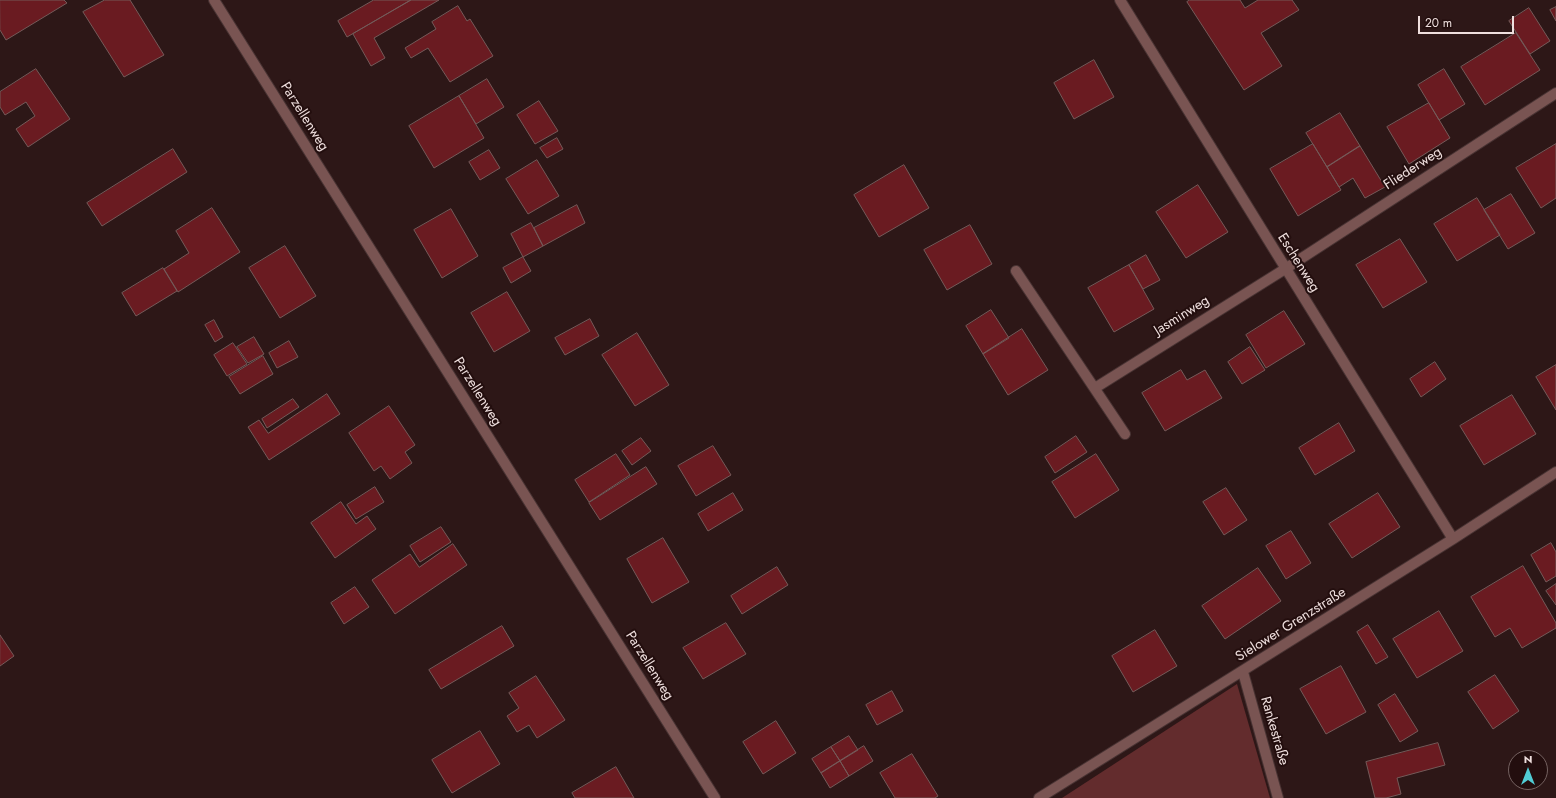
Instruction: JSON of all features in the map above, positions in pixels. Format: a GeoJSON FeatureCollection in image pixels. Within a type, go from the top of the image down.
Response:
{"type":"FeatureCollection","features":[{"type":"Feature","properties":{"kind":"street","name":"Parzellenweg"},"geometry":{"type":"LineString","coordinates":[[214,0],[715,798]]}},
{"type":"Feature","properties":{"kind":"street","name":"Eschenweg"},"geometry":{"type":"LineString","coordinates":[[1120,0],[1285,269],[1454,539]]}},
{"type":"Feature","properties":{"kind":"street","name":"Fliederweg"},"geometry":{"type":"LineString","coordinates":[[1285,269],[1556,93]]}},
{"type":"Feature","properties":{"kind":"street","name":"Jasminweg"},"geometry":{"type":"LineString","coordinates":[[1095,388],[1285,269]]}},
{"type":"Feature","properties":{"kind":"street"},"geometry":{"type":"LineString","coordinates":[[1016,271],[1125,434]]}},
{"type":"Feature","properties":{"kind":"street","name":"Sielower Grenzstraße"},"geometry":{"type":"LineString","coordinates":[[1039,798],[1454,539],[1556,472]]}},
{"type":"Feature","properties":{"kind":"street","name":"Rankestraße"},"geometry":{"type":"LineString","coordinates":[[1243,672],[1278,798]]}},
{"type":"Feature","properties":{"kind":"shaded area"},"geometry":{"type":"Polygon","coordinates":[[[1237,684],[1270,798],[1062,798],[1237,684]]]}},
{"type":"Feature","properties":{"kind":"building"},"geometry":{"type":"Polygon","coordinates":[[[0,0],[64,0],[67,3],[6,40],[0,30],[0,0]]]}},
{"type":"Feature","properties":{"kind":"building"},"geometry":{"type":"Polygon","coordinates":[[[105,0],[130,0],[164,55],[124,77],[83,12],[105,0]]]}},
{"type":"Feature","properties":{"kind":"building"},"geometry":{"type":"Polygon","coordinates":[[[374,0],[411,0],[347,37],[338,21],[374,0]]]}},
{"type":"Feature","properties":{"kind":"building"},"geometry":{"type":"Polygon","coordinates":[[[411,0],[439,0],[374,38],[385,58],[371,66],[353,34],[411,0]]]}},
{"type":"Feature","properties":{"kind":"building"},"geometry":{"type":"Polygon","coordinates":[[[1190,0],[1240,0],[1245,8],[1258,0],[1292,0],[1299,10],[1261,33],[1282,66],[1244,90],[1187,2],[1190,0]]]}},
{"type":"Feature","properties":{"kind":"building"},"geometry":{"type":"Polygon","coordinates":[[[458,6],[467,21],[470,19],[493,56],[450,82],[428,48],[411,58],[405,48],[436,29],[432,22],[458,6]]]}},
{"type":"Feature","properties":{"kind":"building"},"geometry":{"type":"Polygon","coordinates":[[[1556,7],[1556,21],[1550,10],[1556,7]]]}},
{"type":"Feature","properties":{"kind":"building"},"geometry":{"type":"Polygon","coordinates":[[[1529,8],[1550,41],[1530,54],[1509,21],[1529,8]]]}},
{"type":"Feature","properties":{"kind":"building"},"geometry":{"type":"Polygon","coordinates":[[[1516,33],[1540,70],[1485,105],[1461,67],[1516,33]]]}},
{"type":"Feature","properties":{"kind":"building"},"geometry":{"type":"Polygon","coordinates":[[[1094,60],[1114,97],[1074,119],[1054,83],[1094,60]]]}},
{"type":"Feature","properties":{"kind":"building"},"geometry":{"type":"Polygon","coordinates":[[[36,69],[70,119],[28,147],[16,129],[35,116],[26,102],[5,115],[0,107],[0,92],[36,69]]]}},
{"type":"Feature","properties":{"kind":"building"},"geometry":{"type":"Polygon","coordinates":[[[1444,69],[1465,104],[1439,120],[1418,85],[1444,69]]]}},
{"type":"Feature","properties":{"kind":"building"},"geometry":{"type":"Polygon","coordinates":[[[487,79],[504,107],[476,124],[459,96],[487,79]]]}},
{"type":"Feature","properties":{"kind":"building"},"geometry":{"type":"Polygon","coordinates":[[[459,96],[484,138],[434,168],[409,126],[459,96]]]}},
{"type":"Feature","properties":{"kind":"building"},"geometry":{"type":"Polygon","coordinates":[[[539,101],[558,131],[535,144],[517,115],[539,101]]]}},
{"type":"Feature","properties":{"kind":"building"},"geometry":{"type":"Polygon","coordinates":[[[1429,103],[1450,138],[1409,164],[1387,127],[1429,103]]]}},
{"type":"Feature","properties":{"kind":"building"},"geometry":{"type":"Polygon","coordinates":[[[1340,113],[1360,146],[1327,167],[1306,133],[1340,113]]]}},
{"type":"Feature","properties":{"kind":"building"},"geometry":{"type":"Polygon","coordinates":[[[557,138],[563,149],[547,158],[540,148],[557,138]]]}},
{"type":"Feature","properties":{"kind":"building"},"geometry":{"type":"Polygon","coordinates":[[[1313,144],[1341,190],[1298,216],[1270,169],[1313,144]]]}},
{"type":"Feature","properties":{"kind":"building"},"geometry":{"type":"Polygon","coordinates":[[[1556,144],[1556,198],[1541,208],[1516,168],[1556,144]]]}},
{"type":"Feature","properties":{"kind":"building"},"geometry":{"type":"Polygon","coordinates":[[[1360,146],[1385,187],[1365,198],[1353,178],[1339,187],[1327,167],[1360,146]]]}},
{"type":"Feature","properties":{"kind":"building"},"geometry":{"type":"Polygon","coordinates":[[[173,149],[187,172],[102,226],[87,203],[173,149]]]}},
{"type":"Feature","properties":{"kind":"building"},"geometry":{"type":"Polygon","coordinates":[[[489,150],[500,168],[480,180],[469,162],[489,150]]]}},
{"type":"Feature","properties":{"kind":"building"},"geometry":{"type":"Polygon","coordinates":[[[537,160],[559,196],[528,214],[506,179],[537,160]]]}},
{"type":"Feature","properties":{"kind":"building"},"geometry":{"type":"Polygon","coordinates":[[[904,165],[929,208],[879,237],[854,195],[904,165]]]}},
{"type":"Feature","properties":{"kind":"building"},"geometry":{"type":"Polygon","coordinates":[[[1198,185],[1228,232],[1186,258],[1156,212],[1198,185]]]}},
{"type":"Feature","properties":{"kind":"building"},"geometry":{"type":"Polygon","coordinates":[[[1511,194],[1535,233],[1508,249],[1484,210],[1511,194]]]}},
{"type":"Feature","properties":{"kind":"building"},"geometry":{"type":"Polygon","coordinates":[[[1477,198],[1500,235],[1457,261],[1434,224],[1477,198]]]}},
{"type":"Feature","properties":{"kind":"building"},"geometry":{"type":"Polygon","coordinates":[[[577,205],[585,223],[543,246],[534,228],[577,205]]]}},
{"type":"Feature","properties":{"kind":"building"},"geometry":{"type":"Polygon","coordinates":[[[212,208],[240,252],[178,292],[164,269],[189,253],[176,231],[212,208]]]}},
{"type":"Feature","properties":{"kind":"building"},"geometry":{"type":"Polygon","coordinates":[[[451,209],[478,256],[442,278],[414,230],[451,209]]]}},
{"type":"Feature","properties":{"kind":"building"},"geometry":{"type":"Polygon","coordinates":[[[531,223],[543,246],[523,257],[511,234],[531,223]]]}},
{"type":"Feature","properties":{"kind":"building"},"geometry":{"type":"Polygon","coordinates":[[[970,225],[992,264],[947,290],[924,250],[970,225]]]}},
{"type":"Feature","properties":{"kind":"building"},"geometry":{"type":"Polygon","coordinates":[[[1400,239],[1427,282],[1383,308],[1356,265],[1400,239]]]}},
{"type":"Feature","properties":{"kind":"building"},"geometry":{"type":"Polygon","coordinates":[[[285,246],[316,296],[280,318],[249,268],[285,246]]]}},
{"type":"Feature","properties":{"kind":"building"},"geometry":{"type":"Polygon","coordinates":[[[1146,255],[1160,280],[1143,289],[1129,265],[1146,255]]]}},
{"type":"Feature","properties":{"kind":"building"},"geometry":{"type":"Polygon","coordinates":[[[523,257],[531,271],[511,283],[503,268],[523,257]]]}},
{"type":"Feature","properties":{"kind":"building"},"geometry":{"type":"Polygon","coordinates":[[[1129,265],[1154,309],[1114,332],[1088,288],[1129,265]]]}},
{"type":"Feature","properties":{"kind":"building"},"geometry":{"type":"Polygon","coordinates":[[[163,268],[177,291],[136,316],[122,293],[163,268]]]}},
{"type":"Feature","properties":{"kind":"building"},"geometry":{"type":"Polygon","coordinates":[[[507,292],[530,331],[494,352],[471,313],[507,292]]]}},
{"type":"Feature","properties":{"kind":"building"},"geometry":{"type":"Polygon","coordinates":[[[991,310],[1009,338],[983,354],[966,326],[991,310]]]}},
{"type":"Feature","properties":{"kind":"building"},"geometry":{"type":"Polygon","coordinates":[[[1284,311],[1305,344],[1266,368],[1246,335],[1284,311]]]}},
{"type":"Feature","properties":{"kind":"building"},"geometry":{"type":"Polygon","coordinates":[[[590,319],[599,336],[565,355],[555,338],[590,319]]]}},
{"type":"Feature","properties":{"kind":"building"},"geometry":{"type":"Polygon","coordinates":[[[214,320],[223,337],[215,342],[205,325],[214,320]]]}},
{"type":"Feature","properties":{"kind":"building"},"geometry":{"type":"Polygon","coordinates":[[[1022,329],[1048,370],[1008,395],[983,354],[1022,329]]]}},
{"type":"Feature","properties":{"kind":"building"},"geometry":{"type":"Polygon","coordinates":[[[637,333],[669,385],[635,406],[602,355],[637,333]]]}},
{"type":"Feature","properties":{"kind":"building"},"geometry":{"type":"Polygon","coordinates":[[[254,337],[264,354],[248,363],[237,347],[254,337]]]}},
{"type":"Feature","properties":{"kind":"building"},"geometry":{"type":"Polygon","coordinates":[[[289,341],[298,357],[277,368],[269,353],[289,341]]]}},
{"type":"Feature","properties":{"kind":"building"},"geometry":{"type":"Polygon","coordinates":[[[233,343],[247,364],[227,376],[214,355],[233,343]]]}},
{"type":"Feature","properties":{"kind":"building"},"geometry":{"type":"Polygon","coordinates":[[[1250,347],[1265,370],[1242,384],[1228,362],[1250,347]]]}},
{"type":"Feature","properties":{"kind":"building"},"geometry":{"type":"Polygon","coordinates":[[[263,356],[273,374],[240,394],[229,377],[263,356]]]}},
{"type":"Feature","properties":{"kind":"building"},"geometry":{"type":"Polygon","coordinates":[[[1435,362],[1446,379],[1421,397],[1410,379],[1435,362]]]}},
{"type":"Feature","properties":{"kind":"building"},"geometry":{"type":"Polygon","coordinates":[[[1556,365],[1556,410],[1536,377],[1556,365]]]}},
{"type":"Feature","properties":{"kind":"building"},"geometry":{"type":"Polygon","coordinates":[[[1181,370],[1187,380],[1205,370],[1222,398],[1165,431],[1142,393],[1181,370]]]}},
{"type":"Feature","properties":{"kind":"building"},"geometry":{"type":"Polygon","coordinates":[[[327,394],[340,414],[269,460],[248,427],[259,420],[268,433],[327,394]]]}},
{"type":"Feature","properties":{"kind":"building"},"geometry":{"type":"Polygon","coordinates":[[[1512,395],[1536,434],[1484,465],[1460,426],[1512,395]]]}},
{"type":"Feature","properties":{"kind":"building"},"geometry":{"type":"Polygon","coordinates":[[[293,399],[299,407],[267,428],[262,419],[293,399]]]}},
{"type":"Feature","properties":{"kind":"building"},"geometry":{"type":"Polygon","coordinates":[[[389,406],[415,445],[405,452],[412,463],[390,479],[381,466],[374,471],[349,433],[389,406]]]}},
{"type":"Feature","properties":{"kind":"building"},"geometry":{"type":"Polygon","coordinates":[[[1339,423],[1355,451],[1315,475],[1299,448],[1339,423]]]}},
{"type":"Feature","properties":{"kind":"building"},"geometry":{"type":"Polygon","coordinates":[[[1076,436],[1087,452],[1055,473],[1045,457],[1076,436]]]}},
{"type":"Feature","properties":{"kind":"building"},"geometry":{"type":"Polygon","coordinates":[[[641,438],[651,451],[632,465],[622,451],[641,438]]]}},
{"type":"Feature","properties":{"kind":"building"},"geometry":{"type":"Polygon","coordinates":[[[713,446],[731,475],[696,496],[678,466],[713,446]]]}},
{"type":"Feature","properties":{"kind":"building"},"geometry":{"type":"Polygon","coordinates":[[[616,454],[630,475],[589,502],[575,480],[616,454]]]}},
{"type":"Feature","properties":{"kind":"building"},"geometry":{"type":"Polygon","coordinates":[[[1096,454],[1119,490],[1075,518],[1052,482],[1096,454]]]}},
{"type":"Feature","properties":{"kind":"building"},"geometry":{"type":"Polygon","coordinates":[[[646,467],[657,484],[600,520],[589,503],[646,467]]]}},
{"type":"Feature","properties":{"kind":"building"},"geometry":{"type":"Polygon","coordinates":[[[375,487],[384,502],[356,519],[347,505],[375,487]]]}},
{"type":"Feature","properties":{"kind":"building"},"geometry":{"type":"Polygon","coordinates":[[[1226,488],[1247,520],[1224,535],[1203,502],[1226,488]]]}},
{"type":"Feature","properties":{"kind":"building"},"geometry":{"type":"Polygon","coordinates":[[[733,493],[743,510],[708,531],[698,514],[733,493]]]}},
{"type":"Feature","properties":{"kind":"building"},"geometry":{"type":"Polygon","coordinates":[[[1378,493],[1400,527],[1352,558],[1329,524],[1378,493]]]}},
{"type":"Feature","properties":{"kind":"building"},"geometry":{"type":"Polygon","coordinates":[[[341,502],[356,524],[367,516],[376,529],[335,558],[311,523],[341,502]]]}},
{"type":"Feature","properties":{"kind":"building"},"geometry":{"type":"Polygon","coordinates":[[[441,527],[451,542],[420,562],[410,546],[441,527]]]}},
{"type":"Feature","properties":{"kind":"building"},"geometry":{"type":"Polygon","coordinates":[[[1291,531],[1311,563],[1286,579],[1266,546],[1291,531]]]}},
{"type":"Feature","properties":{"kind":"building"},"geometry":{"type":"Polygon","coordinates":[[[663,538],[689,582],[652,603],[627,559],[663,538]]]}},
{"type":"Feature","properties":{"kind":"building"},"geometry":{"type":"Polygon","coordinates":[[[1551,543],[1556,552],[1556,576],[1546,582],[1531,555],[1551,543]]]}},
{"type":"Feature","properties":{"kind":"building"},"geometry":{"type":"Polygon","coordinates":[[[453,544],[467,565],[395,614],[372,580],[410,554],[419,567],[453,544]]]}},
{"type":"Feature","properties":{"kind":"building"},"geometry":{"type":"Polygon","coordinates":[[[1523,566],[1556,623],[1556,628],[1522,648],[1510,628],[1495,637],[1471,597],[1523,566]]]}},
{"type":"Feature","properties":{"kind":"building"},"geometry":{"type":"Polygon","coordinates":[[[777,567],[788,585],[742,614],[731,596],[777,567]]]}},
{"type":"Feature","properties":{"kind":"building"},"geometry":{"type":"Polygon","coordinates":[[[1258,568],[1281,601],[1225,639],[1202,606],[1258,568]]]}},
{"type":"Feature","properties":{"kind":"building"},"geometry":{"type":"Polygon","coordinates":[[[1556,584],[1556,605],[1546,591],[1556,584]]]}},
{"type":"Feature","properties":{"kind":"building"},"geometry":{"type":"Polygon","coordinates":[[[355,587],[369,607],[344,624],[331,603],[355,587]]]}},
{"type":"Feature","properties":{"kind":"building"},"geometry":{"type":"Polygon","coordinates":[[[1439,611],[1463,651],[1417,678],[1393,639],[1439,611]]]}},
{"type":"Feature","properties":{"kind":"building"},"geometry":{"type":"Polygon","coordinates":[[[726,623],[746,654],[703,679],[683,648],[726,623]]]}},
{"type":"Feature","properties":{"kind":"building"},"geometry":{"type":"Polygon","coordinates":[[[1368,625],[1388,657],[1376,664],[1357,632],[1368,625]]]}},
{"type":"Feature","properties":{"kind":"building"},"geometry":{"type":"Polygon","coordinates":[[[502,626],[514,646],[441,689],[429,670],[502,626]]]}},
{"type":"Feature","properties":{"kind":"building"},"geometry":{"type":"Polygon","coordinates":[[[1155,630],[1177,666],[1133,692],[1112,656],[1155,630]]]}},
{"type":"Feature","properties":{"kind":"building"},"geometry":{"type":"Polygon","coordinates":[[[0,635],[14,656],[0,666],[0,635]]]}},
{"type":"Feature","properties":{"kind":"building"},"geometry":{"type":"Polygon","coordinates":[[[1341,666],[1366,712],[1326,734],[1300,689],[1341,666]]]}},
{"type":"Feature","properties":{"kind":"building"},"geometry":{"type":"Polygon","coordinates":[[[1495,675],[1519,711],[1493,729],[1468,692],[1495,675]]]}},
{"type":"Feature","properties":{"kind":"building"},"geometry":{"type":"Polygon","coordinates":[[[536,676],[565,720],[537,738],[529,725],[517,732],[507,716],[519,708],[509,693],[536,676]]]}},
{"type":"Feature","properties":{"kind":"building"},"geometry":{"type":"Polygon","coordinates":[[[892,691],[903,711],[877,725],[866,705],[892,691]]]}},
{"type":"Feature","properties":{"kind":"building"},"geometry":{"type":"Polygon","coordinates":[[[1395,694],[1418,731],[1400,742],[1378,705],[1395,694]]]}},
{"type":"Feature","properties":{"kind":"building"},"geometry":{"type":"Polygon","coordinates":[[[776,721],[796,753],[763,774],[743,742],[776,721]]]}},
{"type":"Feature","properties":{"kind":"building"},"geometry":{"type":"Polygon","coordinates":[[[480,731],[500,764],[452,793],[432,760],[480,731]]]}},
{"type":"Feature","properties":{"kind":"building"},"geometry":{"type":"Polygon","coordinates":[[[849,736],[858,750],[840,761],[831,747],[849,736]]]}},
{"type":"Feature","properties":{"kind":"building"},"geometry":{"type":"Polygon","coordinates":[[[1438,743],[1445,765],[1397,778],[1401,794],[1386,798],[1375,798],[1366,762],[1438,743]]]}},
{"type":"Feature","properties":{"kind":"building"},"geometry":{"type":"Polygon","coordinates":[[[864,746],[873,761],[849,776],[840,761],[864,746]]]}},
{"type":"Feature","properties":{"kind":"building"},"geometry":{"type":"Polygon","coordinates":[[[831,747],[840,761],[821,773],[812,759],[831,747]]]}},
{"type":"Feature","properties":{"kind":"building"},"geometry":{"type":"Polygon","coordinates":[[[912,754],[938,796],[935,798],[895,798],[880,773],[912,754]]]}},
{"type":"Feature","properties":{"kind":"building"},"geometry":{"type":"Polygon","coordinates":[[[840,761],[849,776],[830,788],[821,773],[840,761]]]}},
{"type":"Feature","properties":{"kind":"building"},"geometry":{"type":"Polygon","coordinates":[[[616,767],[634,798],[575,798],[572,793],[616,767]]]}}]}
